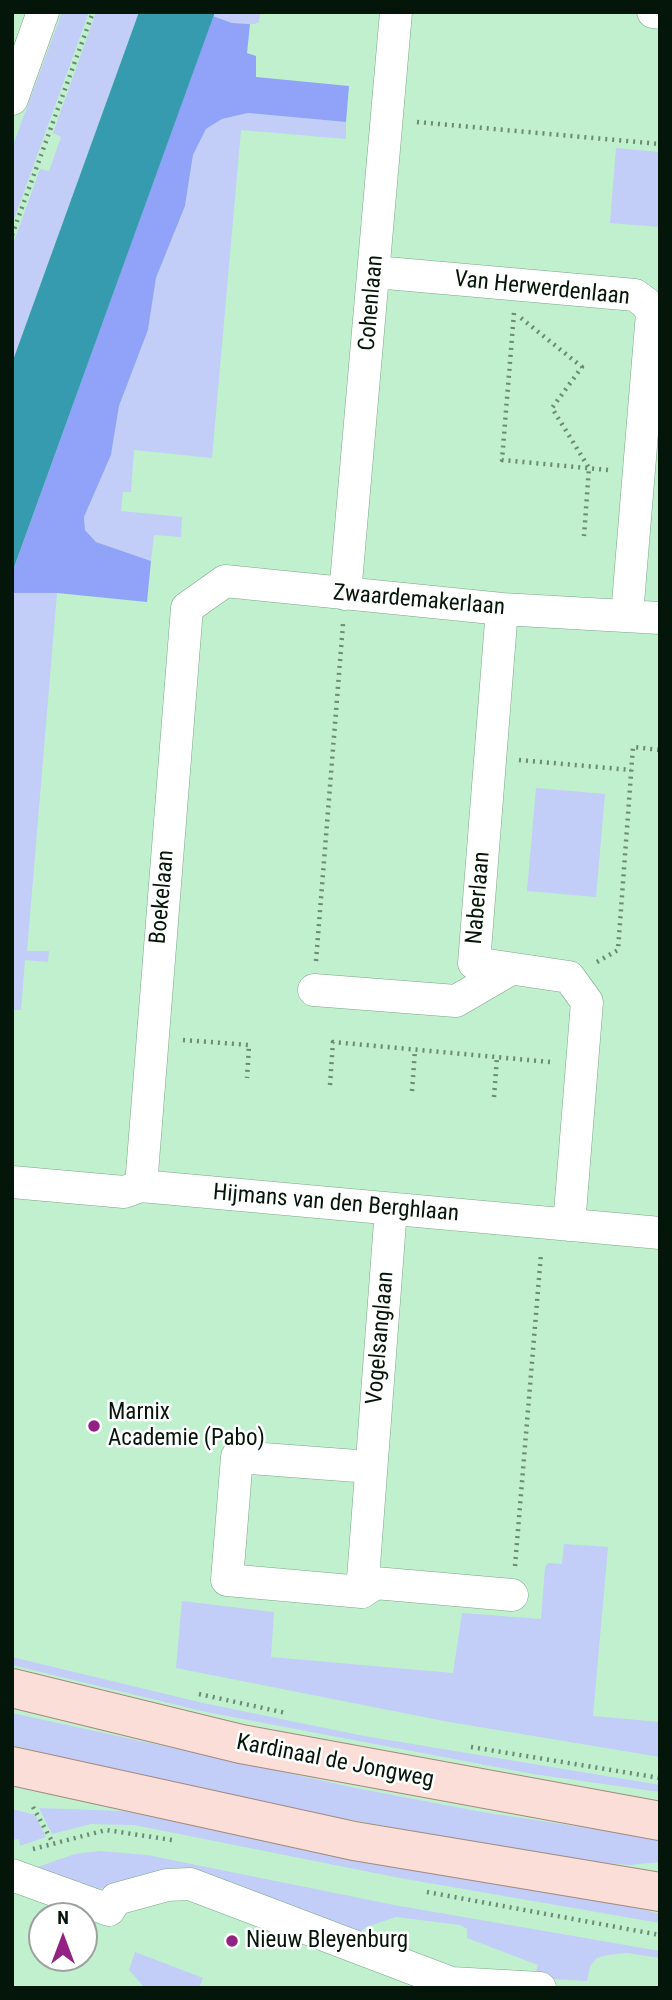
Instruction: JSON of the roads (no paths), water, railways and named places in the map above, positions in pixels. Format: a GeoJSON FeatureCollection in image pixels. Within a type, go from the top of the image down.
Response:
{"type":"FeatureCollection","features":[{"type":"Feature","properties":{"kind":"main road","name":"Kardinaal de Jongweg"},"geometry":{"type":"LineString","coordinates":[[12,1688],[241,1744],[660,1821]]}},
{"type":"Feature","properties":{"kind":"main road"},"geometry":{"type":"LineString","coordinates":[[12,1766],[354,1842],[660,1892]]}},
{"type":"Feature","properties":{"kind":"street"},"geometry":{"type":"LineString","coordinates":[[12,99],[43,12]]}},
{"type":"Feature","properties":{"kind":"street","name":"Cohenlaan"},"geometry":{"type":"LineString","coordinates":[[345,594],[396,12]]}},
{"type":"Feature","properties":{"kind":"street"},"geometry":{"type":"LineString","coordinates":[[653,12],[660,13]]}},
{"type":"Feature","properties":{"kind":"street","name":"Van Herwerdenlaan"},"geometry":{"type":"LineString","coordinates":[[375,272],[515,300],[635,295],[646,303],[652,313],[627,615]]}},
{"type":"Feature","properties":{"kind":"street","name":"Zwaardemakerlaan"},"geometry":{"type":"LineString","coordinates":[[187,608],[225,581],[502,609],[660,618]]}},
{"type":"Feature","properties":{"kind":"street","name":"Boekelaan"},"geometry":{"type":"LineString","coordinates":[[141,1186],[187,608]]}},
{"type":"Feature","properties":{"kind":"street","name":"Naberlaan"},"geometry":{"type":"LineString","coordinates":[[502,609],[474,963],[569,977],[587,1002],[582,1066],[556,1224]]}},
{"type":"Feature","properties":{"kind":"street"},"geometry":{"type":"LineString","coordinates":[[314,990],[456,1001],[511,969]]}},
{"type":"Feature","properties":{"kind":"street","name":"Hijmans van den Berghlaan"},"geometry":{"type":"LineString","coordinates":[[12,1182],[124,1192],[141,1186],[660,1233]]}},
{"type":"Feature","properties":{"kind":"street","name":"Vogelsanglaan"},"geometry":{"type":"LineString","coordinates":[[362,1592],[391,1209]]}},
{"type":"Feature","properties":{"kind":"street"},"geometry":{"type":"LineString","coordinates":[[370,1467],[237,1457],[227,1580],[362,1592],[375,1583],[512,1595]]}},
{"type":"Feature","properties":{"kind":"street"},"geometry":{"type":"LineString","coordinates":[[12,1875],[109,1910],[116,1899],[167,1885],[190,1884],[451,1983],[540,1988]]}},
{"type":"Feature","properties":{"kind":"place","name":"Marnix Academie (Pabo)"},"geometry":{"type":"Point","coordinates":[94,1426]}},
{"type":"Feature","properties":{"kind":"place","name":"Nieuw Bleyenburg"},"geometry":{"type":"Point","coordinates":[232,1941]}}]}
